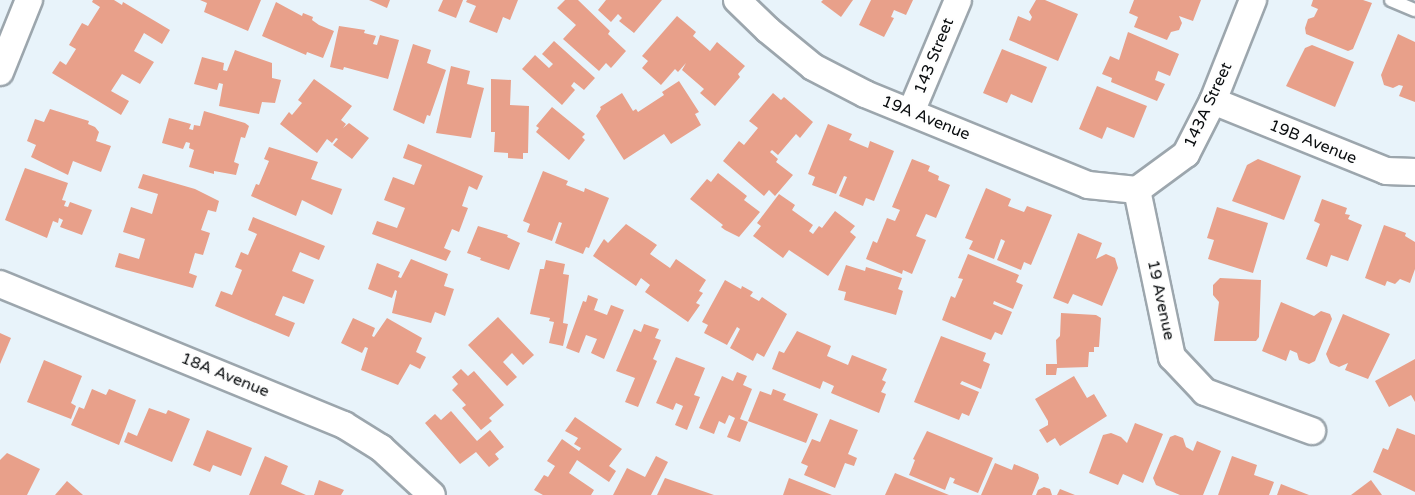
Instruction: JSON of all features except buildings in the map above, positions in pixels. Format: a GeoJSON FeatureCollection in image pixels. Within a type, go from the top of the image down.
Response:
{"type":"FeatureCollection","features":[{"type":"Feature","properties":{"kind":"street"},"geometry":{"type":"LineString","coordinates":[[0,72],[29,0]]}},
{"type":"Feature","properties":{"kind":"street","name":"19A Avenue"},"geometry":{"type":"LineString","coordinates":[[737,0],[813,67],[865,94],[1088,186],[1137,190]]}},
{"type":"Feature","properties":{"kind":"street","name":"143 Street"},"geometry":{"type":"LineString","coordinates":[[911,112],[958,0]]}},
{"type":"Feature","properties":{"kind":"street","name":"143A Street"},"geometry":{"type":"LineString","coordinates":[[1137,190],[1186,154],[1213,101],[1252,0]]}},
{"type":"Feature","properties":{"kind":"street","name":"19B Avenue"},"geometry":{"type":"LineString","coordinates":[[1213,101],[1386,171],[1415,172]]}},
{"type":"Feature","properties":{"kind":"street","name":"19 Avenue"},"geometry":{"type":"LineString","coordinates":[[1137,190],[1172,357],[1204,392],[1312,431]]}},
{"type":"Feature","properties":{"kind":"street","name":"18A Avenue"},"geometry":{"type":"LineString","coordinates":[[0,284],[344,425],[381,448],[432,495]]}},
{"type":"Feature","properties":{"kind":"lane"},"geometry":{"type":"LineString","coordinates":[[1390,0],[1415,10]]}}]}
